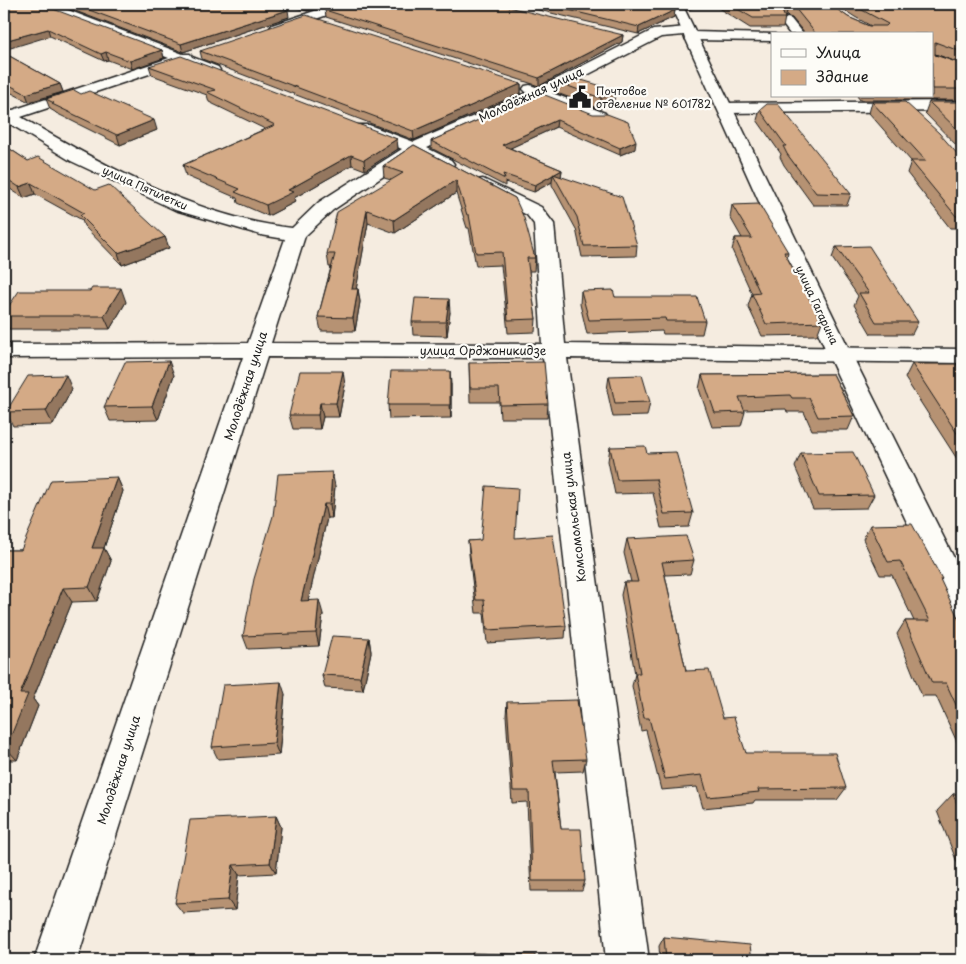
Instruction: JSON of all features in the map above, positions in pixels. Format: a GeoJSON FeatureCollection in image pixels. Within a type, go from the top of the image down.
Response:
{"type":"FeatureCollection","features":[{"type":"Feature","properties":{"kind":"street"},"geometry":{"type":"LineString","coordinates":[[42,4],[229,76]]}},
{"type":"Feature","properties":{"kind":"street"},"geometry":{"type":"LineString","coordinates":[[264,32],[348,4]]}},
{"type":"Feature","properties":{"kind":"street","name":"улица Гагарина"},"geometry":{"type":"LineString","coordinates":[[676,4],[841,357],[962,605]]}},
{"type":"Feature","properties":{"kind":"street"},"geometry":{"type":"LineString","coordinates":[[283,9],[327,23]]}},
{"type":"Feature","properties":{"kind":"street"},"geometry":{"type":"LineString","coordinates":[[788,22],[796,32]]}},
{"type":"Feature","properties":{"kind":"street","name":"Молодёжная улица"},"geometry":{"type":"LineString","coordinates":[[55,960],[296,234],[326,206],[393,164],[414,148],[632,39],[658,33],[771,37]]}},
{"type":"Feature","properties":{"kind":"street"},"geometry":{"type":"LineString","coordinates":[[5,116],[200,52]]}},
{"type":"Feature","properties":{"kind":"street"},"geometry":{"type":"LineString","coordinates":[[530,90],[599,116]]}},
{"type":"Feature","properties":{"kind":"street"},"geometry":{"type":"LineString","coordinates":[[725,108],[908,108],[962,106]]}},
{"type":"Feature","properties":{"kind":"street"},"geometry":{"type":"LineString","coordinates":[[908,108],[921,121]]}},
{"type":"Feature","properties":{"kind":"street","name":"улица Пятилетки"},"geometry":{"type":"LineString","coordinates":[[5,116],[77,157],[182,206],[268,231],[296,234]]}},
{"type":"Feature","properties":{"kind":"street","name":"Комсомольская улица"},"geometry":{"type":"LineString","coordinates":[[349,123],[414,148],[534,211],[544,224],[554,351],[628,960]]}},
{"type":"Feature","properties":{"kind":"street","name":"улица Орджоникидзе"},"geometry":{"type":"LineString","coordinates":[[4,351],[259,349],[554,351],[841,357],[962,356]]}},
{"type":"Feature","properties":{"kind":"building"},"geometry":{"type":"Polygon","coordinates":[[[4,4],[40,4],[162,50],[130,61],[106,52],[101,54],[48,29],[4,41],[4,4]]]}},
{"type":"Feature","properties":{"kind":"building"},"geometry":{"type":"Polygon","coordinates":[[[73,4],[268,4],[288,10],[181,44],[73,4]]]}},
{"type":"Feature","properties":{"kind":"building"},"geometry":{"type":"Polygon","coordinates":[[[345,4],[496,4],[623,35],[539,78],[325,10],[345,4]]]}},
{"type":"Feature","properties":{"kind":"building"},"geometry":{"type":"Polygon","coordinates":[[[543,4],[673,4],[675,10],[639,27],[543,4]]]}},
{"type":"Feature","properties":{"kind":"building"},"geometry":{"type":"Polygon","coordinates":[[[729,4],[830,4],[848,17],[869,26],[886,26],[888,24],[851,4],[962,4],[962,52],[935,42],[935,55],[962,64],[962,70],[956,71],[962,77],[962,89],[934,89],[934,32],[814,32],[795,8],[788,7],[782,11],[785,18],[753,18],[729,4]]]}},
{"type":"Feature","properties":{"kind":"building"},"geometry":{"type":"Polygon","coordinates":[[[306,15],[521,84],[413,131],[200,51],[306,15]]]}},
{"type":"Feature","properties":{"kind":"building"},"geometry":{"type":"Polygon","coordinates":[[[4,53],[60,84],[26,94],[4,82],[4,53]]]}},
{"type":"Feature","properties":{"kind":"building"},"geometry":{"type":"Polygon","coordinates":[[[181,56],[397,139],[364,160],[351,155],[288,190],[293,192],[266,205],[235,192],[240,189],[183,165],[275,125],[207,92],[216,90],[149,66],[181,56]]]}},
{"type":"Feature","properties":{"kind":"building"},"geometry":{"type":"Polygon","coordinates":[[[568,76],[615,90],[601,98],[557,82],[568,76]]]}},
{"type":"Feature","properties":{"kind":"building"},"geometry":{"type":"Polygon","coordinates":[[[74,90],[81,94],[89,91],[154,120],[117,135],[52,104],[54,103],[46,99],[74,90]]]}},
{"type":"Feature","properties":{"kind":"building"},"geometry":{"type":"Polygon","coordinates":[[[540,93],[593,114],[607,114],[628,122],[636,141],[620,148],[557,120],[502,145],[562,170],[535,185],[503,174],[505,179],[431,141],[540,93]]]}},
{"type":"Feature","properties":{"kind":"building"},"geometry":{"type":"Polygon","coordinates":[[[872,102],[905,102],[962,157],[962,216],[956,216],[911,161],[926,161],[872,102]]]}},
{"type":"Feature","properties":{"kind":"building"},"geometry":{"type":"Polygon","coordinates":[[[929,102],[962,102],[962,134],[929,102]]]}},
{"type":"Feature","properties":{"kind":"building"},"geometry":{"type":"Polygon","coordinates":[[[767,104],[778,104],[851,194],[816,193],[787,154],[783,146],[786,146],[760,110],[767,104]]]}},
{"type":"Feature","properties":{"kind":"building"},"geometry":{"type":"Polygon","coordinates":[[[4,145],[28,161],[38,157],[95,190],[109,185],[165,237],[118,253],[80,215],[84,213],[31,183],[19,187],[4,177],[4,145]]]}},
{"type":"Feature","properties":{"kind":"building"},"geometry":{"type":"Polygon","coordinates":[[[414,145],[515,198],[524,218],[535,258],[527,258],[536,319],[508,320],[502,252],[476,253],[469,215],[467,215],[456,180],[394,220],[367,210],[352,289],[358,289],[353,318],[318,317],[335,254],[327,254],[337,212],[403,173],[383,166],[414,145]]]}},
{"type":"Feature","properties":{"kind":"building"},"geometry":{"type":"Polygon","coordinates":[[[553,174],[622,197],[637,245],[584,246],[577,217],[553,174]]]}},
{"type":"Feature","properties":{"kind":"building"},"geometry":{"type":"Polygon","coordinates":[[[759,204],[788,252],[784,252],[822,322],[766,324],[752,294],[760,293],[735,238],[752,238],[732,205],[759,204]]]}},
{"type":"Feature","properties":{"kind":"building"},"geometry":{"type":"Polygon","coordinates":[[[869,246],[918,322],[876,322],[859,293],[869,293],[836,247],[869,246]]]}},
{"type":"Feature","properties":{"kind":"building"},"geometry":{"type":"Polygon","coordinates":[[[92,288],[121,288],[104,316],[4,316],[4,313],[19,291],[90,291],[92,288]]]}},
{"type":"Feature","properties":{"kind":"building"},"geometry":{"type":"Polygon","coordinates":[[[613,290],[615,297],[697,297],[705,321],[666,321],[665,318],[589,320],[581,291],[613,290]]]}},
{"type":"Feature","properties":{"kind":"building"},"geometry":{"type":"Polygon","coordinates":[[[415,298],[449,299],[446,322],[412,322],[415,298]]]}},
{"type":"Feature","properties":{"kind":"building"},"geometry":{"type":"Polygon","coordinates":[[[169,361],[152,406],[104,407],[125,362],[169,361]]]}},
{"type":"Feature","properties":{"kind":"building"},"geometry":{"type":"Polygon","coordinates":[[[544,362],[548,404],[500,405],[499,388],[470,388],[469,363],[544,362]]]}},
{"type":"Feature","properties":{"kind":"building"},"geometry":{"type":"Polygon","coordinates":[[[912,364],[956,364],[962,374],[962,441],[912,364]]]}},
{"type":"Feature","properties":{"kind":"building"},"geometry":{"type":"Polygon","coordinates":[[[300,371],[343,371],[336,403],[320,403],[318,415],[289,415],[300,371]]]}},
{"type":"Feature","properties":{"kind":"building"},"geometry":{"type":"Polygon","coordinates":[[[391,371],[450,371],[450,405],[388,405],[391,371]]]}},
{"type":"Feature","properties":{"kind":"building"},"geometry":{"type":"Polygon","coordinates":[[[833,374],[854,416],[818,417],[809,398],[792,398],[790,395],[739,397],[745,412],[715,413],[702,375],[833,374]]]}},
{"type":"Feature","properties":{"kind":"building"},"geometry":{"type":"Polygon","coordinates":[[[66,375],[46,411],[6,412],[28,376],[66,375]]]}},
{"type":"Feature","properties":{"kind":"building"},"geometry":{"type":"Polygon","coordinates":[[[642,375],[650,402],[615,403],[609,376],[642,375]]]}},
{"type":"Feature","properties":{"kind":"building"},"geometry":{"type":"Polygon","coordinates":[[[645,446],[647,453],[676,452],[693,513],[664,514],[656,479],[617,480],[610,447],[645,446]]]}},
{"type":"Feature","properties":{"kind":"building"},"geometry":{"type":"Polygon","coordinates":[[[853,452],[874,495],[819,496],[801,453],[853,452]]]}},
{"type":"Feature","properties":{"kind":"building"},"geometry":{"type":"Polygon","coordinates":[[[332,472],[330,504],[324,504],[301,601],[319,600],[316,633],[243,636],[254,579],[273,516],[278,474],[332,472]]]}},
{"type":"Feature","properties":{"kind":"building"},"geometry":{"type":"Polygon","coordinates":[[[117,477],[92,548],[104,548],[89,587],[63,588],[20,694],[28,694],[6,748],[4,748],[4,550],[21,550],[51,480],[117,477]]]}},
{"type":"Feature","properties":{"kind":"building"},"geometry":{"type":"Polygon","coordinates":[[[486,486],[518,488],[515,538],[553,535],[566,626],[487,630],[484,600],[476,600],[468,541],[481,540],[486,486]]]}},
{"type":"Feature","properties":{"kind":"building"},"geometry":{"type":"Polygon","coordinates":[[[912,524],[942,579],[940,579],[962,626],[962,718],[946,683],[932,683],[905,621],[930,621],[900,561],[888,562],[870,525],[912,524]]]}},
{"type":"Feature","properties":{"kind":"building"},"geometry":{"type":"Polygon","coordinates":[[[686,536],[694,560],[662,562],[686,671],[709,670],[723,718],[734,717],[746,753],[835,753],[846,788],[758,789],[759,792],[708,797],[702,775],[665,779],[649,718],[644,718],[635,673],[640,673],[624,582],[638,582],[627,539],[686,536]]]}},
{"type":"Feature","properties":{"kind":"building"},"geometry":{"type":"Polygon","coordinates":[[[332,636],[369,638],[360,677],[322,675],[332,636]]]}},
{"type":"Feature","properties":{"kind":"building"},"geometry":{"type":"Polygon","coordinates":[[[281,682],[274,743],[212,747],[223,685],[281,682]]]}},
{"type":"Feature","properties":{"kind":"building"},"geometry":{"type":"Polygon","coordinates":[[[577,700],[586,759],[553,760],[561,829],[581,829],[585,881],[532,881],[529,791],[513,791],[507,702],[577,700]]]}},
{"type":"Feature","properties":{"kind":"building"},"geometry":{"type":"Polygon","coordinates":[[[953,794],[962,794],[962,816],[953,794]]]}},
{"type":"Feature","properties":{"kind":"building"},"geometry":{"type":"Polygon","coordinates":[[[276,816],[270,863],[233,865],[228,900],[175,903],[190,820],[276,816]]]}},
{"type":"Feature","properties":{"kind":"building"},"geometry":{"type":"Polygon","coordinates":[[[664,937],[750,945],[752,960],[666,960],[664,937]]]}},
{"type":"Feature","properties":{"kind":"building"},"geometry":{"type":"Polygon","coordinates":[[[472,953],[535,955],[535,960],[472,960],[472,953]]]}},
{"type":"Feature","properties":{"kind":"place","name":"Почтовое отделение № 601782"},"geometry":{"type":"Point","coordinates":[580,97]}}]}
